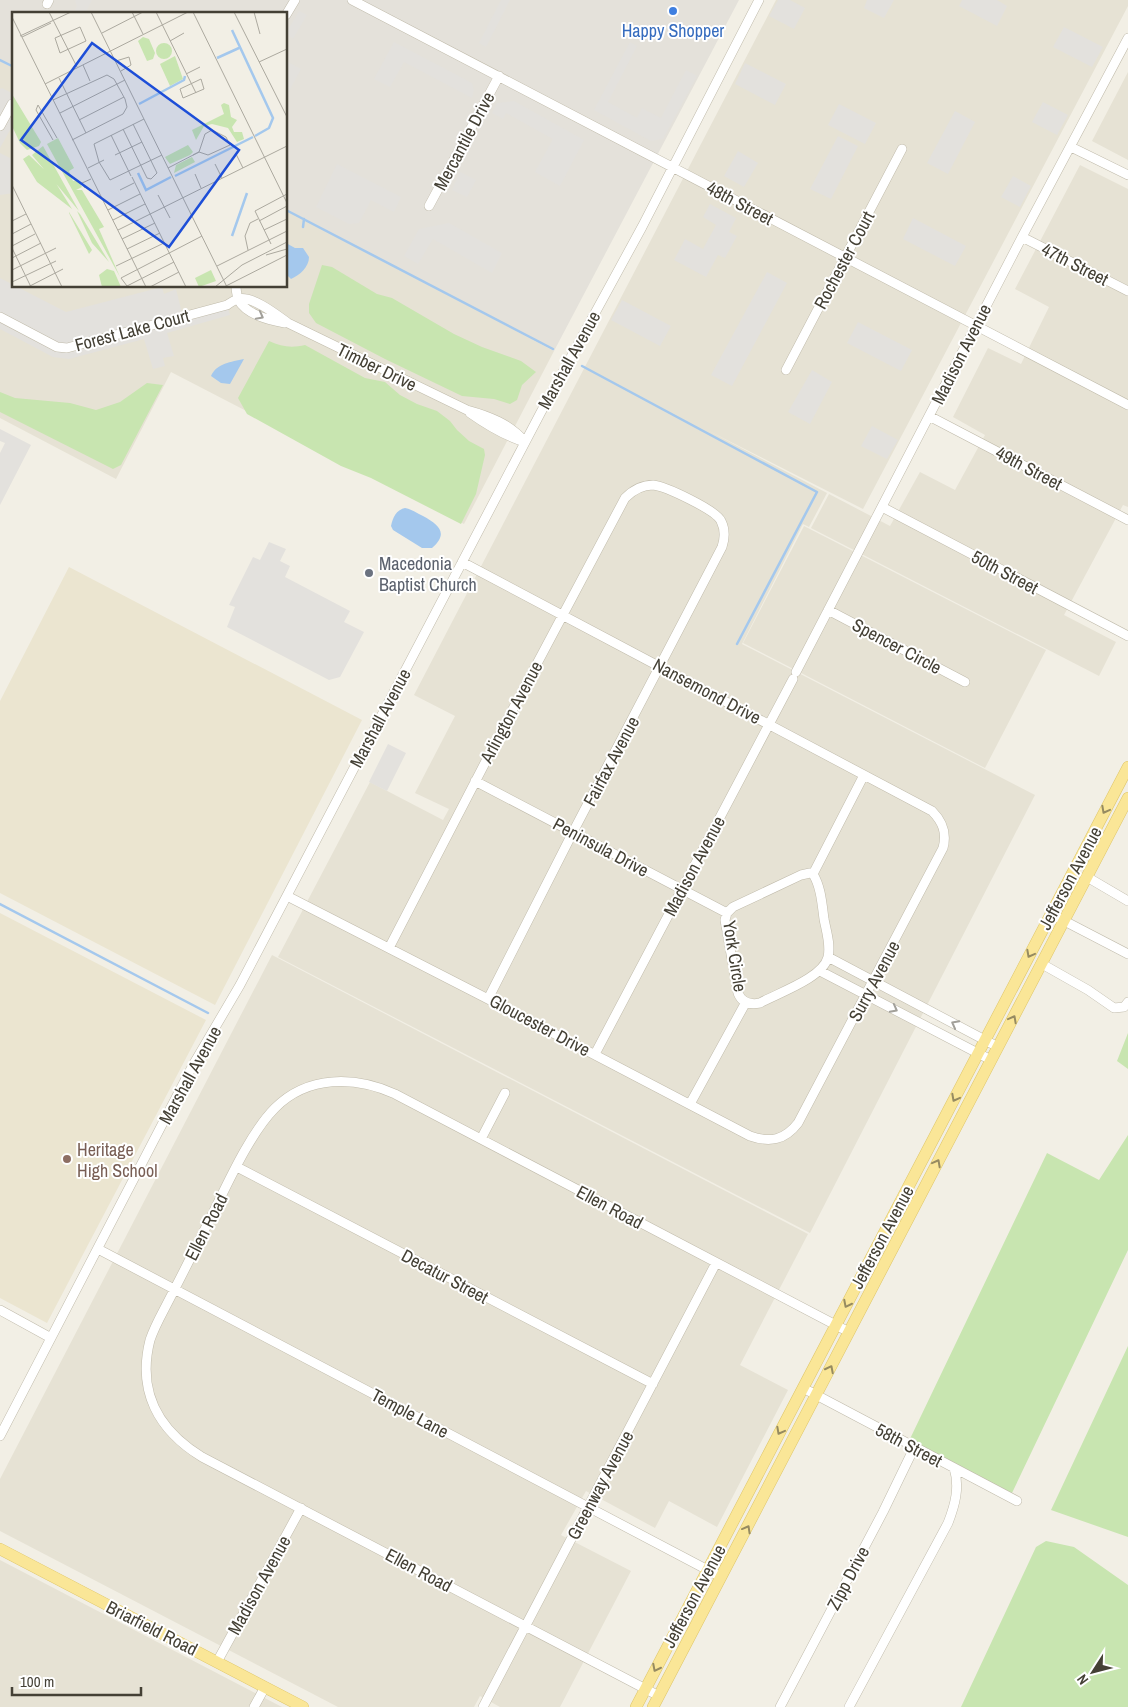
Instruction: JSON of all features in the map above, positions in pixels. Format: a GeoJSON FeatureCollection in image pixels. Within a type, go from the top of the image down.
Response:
{"type":"FeatureCollection","features":[{"type":"Feature","properties":{"kind":"main road","name":"Jefferson Avenue"},"geometry":{"type":"LineString","coordinates":[[636,1707],[1128,767]]}},
{"type":"Feature","properties":{"kind":"main road","name":"Jefferson Avenue"},"geometry":{"type":"LineString","coordinates":[[653,1707],[1128,798]]}},
{"type":"Feature","properties":{"kind":"main road","name":"Briarfield Road"},"geometry":{"type":"LineString","coordinates":[[0,1549],[303,1707]]}},
{"type":"Feature","properties":{"kind":"street"},"geometry":{"type":"LineString","coordinates":[[288,12],[294,0]]}},
{"type":"Feature","properties":{"kind":"street","name":"48th Street"},"geometry":{"type":"LineString","coordinates":[[352,0],[1128,405]]}},
{"type":"Feature","properties":{"kind":"street","name":"Marshall Avenue"},"geometry":{"type":"LineString","coordinates":[[1,1432],[193,1065],[240,985],[759,0]]}},
{"type":"Feature","properties":{"kind":"street","name":"Madison Avenue"},"geometry":{"type":"LineString","coordinates":[[595,1054],[795,675],[1022,236],[1128,38]]}},
{"type":"Feature","properties":{"kind":"street"},"geometry":{"type":"LineString","coordinates":[[1119,55],[1128,59]]}},
{"type":"Feature","properties":{"kind":"street","name":"Mercantile Drive"},"geometry":{"type":"LineString","coordinates":[[429,206],[499,76]]}},
{"type":"Feature","properties":{"kind":"street"},"geometry":{"type":"LineString","coordinates":[[0,126],[12,104]]}},
{"type":"Feature","properties":{"kind":"street"},"geometry":{"type":"LineString","coordinates":[[1071,147],[1128,175]]}},
{"type":"Feature","properties":{"kind":"street","name":"Rochester Court"},"geometry":{"type":"LineString","coordinates":[[786,370],[902,149]]}},
{"type":"Feature","properties":{"kind":"street","name":"47th Street"},"geometry":{"type":"LineString","coordinates":[[1022,236],[1128,291]]}},
{"type":"Feature","properties":{"kind":"street"},"geometry":{"type":"LineString","coordinates":[[236,288],[238,298]]}},
{"type":"Feature","properties":{"kind":"street","name":"Timber Drive"},"geometry":{"type":"LineString","coordinates":[[238,298],[251,301],[272,311],[288,323],[466,410],[484,415],[516,431],[525,442]]}},
{"type":"Feature","properties":{"kind":"street","name":"Forest Lake Court"},"geometry":{"type":"LineString","coordinates":[[0,317],[57,347],[68,348],[227,305],[238,298]]}},
{"type":"Feature","properties":{"kind":"street","name":"49th Street"},"geometry":{"type":"LineString","coordinates":[[929,416],[1128,520]]}},
{"type":"Feature","properties":{"kind":"street","name":"Arlington Avenue"},"geometry":{"type":"LineString","coordinates":[[389,948],[475,781],[626,498],[631,492],[644,486],[662,487],[712,512],[722,522]]}},
{"type":"Feature","properties":{"kind":"street","name":"50th Street"},"geometry":{"type":"LineString","coordinates":[[882,507],[1128,636]]}},
{"type":"Feature","properties":{"kind":"street","name":"Fairfax Avenue"},"geometry":{"type":"LineString","coordinates":[[488,998],[722,547],[724,532],[722,522]]}},
{"type":"Feature","properties":{"kind":"street","name":"Nansemond Drive"},"geometry":{"type":"LineString","coordinates":[[462,562],[932,811],[944,829]]}},
{"type":"Feature","properties":{"kind":"street","name":"Spencer Circle"},"geometry":{"type":"LineString","coordinates":[[828,610],[965,682]]}},
{"type":"Feature","properties":{"kind":"street"},"geometry":{"type":"LineString","coordinates":[[864,775],[813,874],[819,886],[828,945],[828,957],[820,971],[991,1060]]}},
{"type":"Feature","properties":{"kind":"street","name":"Peninsula Drive"},"geometry":{"type":"LineString","coordinates":[[475,781],[727,913]]}},
{"type":"Feature","properties":{"kind":"street","name":"Surry Avenue"},"geometry":{"type":"LineString","coordinates":[[793,1130],[798,1124],[867,995],[943,848],[944,829]]}},
{"type":"Feature","properties":{"kind":"street","name":"York Circle"},"geometry":{"type":"LineString","coordinates":[[813,874],[801,875],[733,907],[727,913],[726,920],[738,993],[742,1000],[753,1004],[760,1003],[820,971]]}},
{"type":"Feature","properties":{"kind":"street"},"geometry":{"type":"LineString","coordinates":[[1087,877],[1128,901]]}},
{"type":"Feature","properties":{"kind":"street","name":"Gloucester Drive"},"geometry":{"type":"LineString","coordinates":[[287,896],[488,998],[750,1136],[759,1139],[778,1139],[793,1130]]}},
{"type":"Feature","properties":{"kind":"street"},"geometry":{"type":"LineString","coordinates":[[1051,914],[1128,954]]}},
{"type":"Feature","properties":{"kind":"street"},"geometry":{"type":"LineString","coordinates":[[828,957],[998,1047]]}},
{"type":"Feature","properties":{"kind":"street"},"geometry":{"type":"LineString","coordinates":[[1042,964],[1088,990],[1114,1008],[1124,1007],[1128,1002]]}},
{"type":"Feature","properties":{"kind":"street","name":"York Circle"},"geometry":{"type":"LineString","coordinates":[[690,1104],[746,1002]]}},
{"type":"Feature","properties":{"kind":"street","name":"Ellen Road"},"geometry":{"type":"LineString","coordinates":[[659,1696],[190,1449],[170,1431],[157,1412],[148,1390],[146,1379],[148,1349],[153,1330],[237,1167],[265,1119],[275,1107],[296,1092],[330,1082],[352,1081],[383,1088],[849,1332]]}},
{"type":"Feature","properties":{"kind":"street"},"geometry":{"type":"LineString","coordinates":[[481,1139],[505,1093]]}},
{"type":"Feature","properties":{"kind":"street","name":"Decatur Street"},"geometry":{"type":"LineString","coordinates":[[237,1167],[653,1384]]}},
{"type":"Feature","properties":{"kind":"street","name":"Temple Lane"},"geometry":{"type":"LineString","coordinates":[[98,1249],[721,1577]]}},
{"type":"Feature","properties":{"kind":"street","name":"Greenway Avenue"},"geometry":{"type":"LineString","coordinates":[[483,1707],[716,1263]]}},
{"type":"Feature","properties":{"kind":"street"},"geometry":{"type":"LineString","coordinates":[[0,1310],[51,1338]]}},
{"type":"Feature","properties":{"kind":"street","name":"58th Street"},"geometry":{"type":"LineString","coordinates":[[803,1388],[1017,1501]]}},
{"type":"Feature","properties":{"kind":"street","name":"Zipp Drive"},"geometry":{"type":"LineString","coordinates":[[780,1707],[883,1512],[914,1448]]}},
{"type":"Feature","properties":{"kind":"street"},"geometry":{"type":"LineString","coordinates":[[848,1707],[948,1523],[956,1496],[957,1479],[954,1468]]}},
{"type":"Feature","properties":{"kind":"street","name":"Madison Avenue"},"geometry":{"type":"LineString","coordinates":[[216,1662],[301,1508]]}},
{"type":"Feature","properties":{"kind":"street"},"geometry":{"type":"LineString","coordinates":[[254,1707],[265,1687]]}},
{"type":"Feature","properties":{"kind":"shaded area"},"geometry":{"type":"Polygon","coordinates":[[[0,0],[739,0],[554,351],[288,210],[288,12],[12,12],[12,67],[0,61],[0,0]]]}},
{"type":"Feature","properties":{"kind":"shaded area"},"geometry":{"type":"Polygon","coordinates":[[[75,0],[92,0],[86,12],[74,12],[77,6],[75,0]]]}},
{"type":"Feature","properties":{"kind":"shaded area"},"geometry":{"type":"Polygon","coordinates":[[[501,0],[510,0],[486,47],[479,43],[501,0]]]}},
{"type":"Feature","properties":{"kind":"shaded area"},"geometry":{"type":"Polygon","coordinates":[[[776,0],[1128,0],[1128,6],[863,509],[707,430],[827,493],[809,527],[803,524],[742,644],[1035,795],[810,1233],[278,957],[370,782],[443,820],[449,809],[415,793],[455,716],[414,695],[776,0]]]}},
{"type":"Feature","properties":{"kind":"shaded area"},"geometry":{"type":"Polygon","coordinates":[[[778,0],[790,0],[805,8],[794,29],[769,16],[778,0]]]}},
{"type":"Feature","properties":{"kind":"shaded area"},"geometry":{"type":"Polygon","coordinates":[[[867,0],[894,0],[884,18],[864,8],[867,0]]]}},
{"type":"Feature","properties":{"kind":"shaded area"},"geometry":{"type":"Polygon","coordinates":[[[962,0],[997,0],[1007,6],[997,26],[959,6],[962,0]]]}},
{"type":"Feature","properties":{"kind":"shaded area"},"geometry":{"type":"Polygon","coordinates":[[[299,11],[307,15],[293,39],[288,35],[288,30],[299,11]]]}},
{"type":"Feature","properties":{"kind":"shaded area"},"geometry":{"type":"Polygon","coordinates":[[[1064,27],[1103,47],[1092,67],[1053,47],[1064,27]]]}},
{"type":"Feature","properties":{"kind":"shaded area"},"geometry":{"type":"Polygon","coordinates":[[[394,42],[472,83],[474,90],[472,98],[404,62],[390,87],[374,79],[394,42]]]}},
{"type":"Feature","properties":{"kind":"shaded area"},"geometry":{"type":"Polygon","coordinates":[[[630,42],[637,46],[608,102],[637,118],[642,108],[661,118],[686,70],[697,76],[663,139],[651,141],[594,110],[630,42]]]}},
{"type":"Feature","properties":{"kind":"shaded area"},"geometry":{"type":"Polygon","coordinates":[[[0,61],[12,67],[12,288],[288,288],[288,210],[554,351],[464,524],[171,372],[116,479],[0,418],[0,61]]]}},
{"type":"Feature","properties":{"kind":"shaded area"},"geometry":{"type":"Polygon","coordinates":[[[288,62],[301,69],[288,93],[288,62]]]}},
{"type":"Feature","properties":{"kind":"shaded area"},"geometry":{"type":"Polygon","coordinates":[[[745,63],[786,84],[775,105],[735,84],[745,63]]]}},
{"type":"Feature","properties":{"kind":"shaded area"},"geometry":{"type":"Polygon","coordinates":[[[1128,72],[1128,160],[1092,141],[1128,72]]]}},
{"type":"Feature","properties":{"kind":"shaded area"},"geometry":{"type":"Polygon","coordinates":[[[2,88],[12,93],[12,127],[0,148],[0,89],[2,88]]]}},
{"type":"Feature","properties":{"kind":"shaded area"},"geometry":{"type":"Polygon","coordinates":[[[514,101],[584,140],[560,186],[535,172],[553,139],[506,113],[503,119],[492,113],[497,103],[514,101]]]}},
{"type":"Feature","properties":{"kind":"shaded area"},"geometry":{"type":"Polygon","coordinates":[[[1043,102],[1068,115],[1057,135],[1032,122],[1043,102]]]}},
{"type":"Feature","properties":{"kind":"shaded area"},"geometry":{"type":"Polygon","coordinates":[[[839,104],[876,123],[865,144],[828,125],[839,104]]]}},
{"type":"Feature","properties":{"kind":"shaded area"},"geometry":{"type":"Polygon","coordinates":[[[955,111],[975,122],[948,174],[927,163],[955,111]]]}},
{"type":"Feature","properties":{"kind":"shaded area"},"geometry":{"type":"Polygon","coordinates":[[[838,136],[858,146],[831,199],[810,189],[838,136]]]}},
{"type":"Feature","properties":{"kind":"shaded area"},"geometry":{"type":"Polygon","coordinates":[[[738,151],[758,163],[744,187],[724,176],[738,151]]]}},
{"type":"Feature","properties":{"kind":"shaded area"},"geometry":{"type":"Polygon","coordinates":[[[0,153],[12,159],[12,193],[0,195],[0,153]]]}},
{"type":"Feature","properties":{"kind":"shaded area"},"geometry":{"type":"Polygon","coordinates":[[[337,164],[401,197],[394,212],[371,200],[359,223],[349,224],[316,207],[337,164]]]}},
{"type":"Feature","properties":{"kind":"shaded area"},"geometry":{"type":"Polygon","coordinates":[[[1080,165],[1128,189],[1128,507],[1123,505],[1064,615],[1116,642],[1099,676],[811,528],[829,494],[890,526],[920,472],[955,490],[985,435],[953,417],[988,348],[1021,364],[1049,307],[1015,289],[1080,165]]]}},
{"type":"Feature","properties":{"kind":"shaded area"},"geometry":{"type":"Polygon","coordinates":[[[460,172],[476,180],[467,197],[452,190],[460,172]]]}},
{"type":"Feature","properties":{"kind":"shaded area"},"geometry":{"type":"Polygon","coordinates":[[[1013,176],[1031,186],[1020,207],[1001,197],[1013,176]]]}},
{"type":"Feature","properties":{"kind":"shaded area"},"geometry":{"type":"Polygon","coordinates":[[[710,204],[736,218],[729,232],[737,236],[725,258],[718,255],[706,277],[674,260],[685,239],[703,249],[716,225],[703,217],[710,204]]]}},
{"type":"Feature","properties":{"kind":"shaded area"},"geometry":{"type":"Polygon","coordinates":[[[913,218],[966,246],[955,266],[903,239],[913,218]]]}},
{"type":"Feature","properties":{"kind":"shaded area"},"geometry":{"type":"Polygon","coordinates":[[[449,223],[502,253],[492,273],[433,239],[418,264],[404,256],[419,229],[449,223]]]}},
{"type":"Feature","properties":{"kind":"shaded area"},"geometry":{"type":"Polygon","coordinates":[[[767,272],[787,283],[732,386],[711,375],[767,272]]]}},
{"type":"Feature","properties":{"kind":"shaded area"},"geometry":{"type":"Polygon","coordinates":[[[0,278],[12,284],[12,288],[19,288],[66,312],[162,288],[164,294],[176,289],[183,317],[227,305],[230,315],[167,333],[174,356],[163,358],[165,366],[153,369],[144,339],[69,359],[53,357],[0,329],[0,278]]]}},
{"type":"Feature","properties":{"kind":"shaded area"},"geometry":{"type":"Polygon","coordinates":[[[622,300],[671,326],[660,346],[611,320],[622,300]]]}},
{"type":"Feature","properties":{"kind":"shaded area"},"geometry":{"type":"Polygon","coordinates":[[[858,322],[912,350],[901,371],[847,343],[858,322]]]}},
{"type":"Feature","properties":{"kind":"shaded area"},"geometry":{"type":"Polygon","coordinates":[[[812,370],[832,382],[810,424],[788,412],[812,370]]]}},
{"type":"Feature","properties":{"kind":"shaded area"},"geometry":{"type":"Polygon","coordinates":[[[872,426],[898,440],[887,459],[861,446],[872,426]]]}},
{"type":"Feature","properties":{"kind":"shaded area"},"geometry":{"type":"Polygon","coordinates":[[[0,429],[31,445],[0,505],[0,453],[5,443],[0,441],[0,429]]]}},
{"type":"Feature","properties":{"kind":"shaded area"},"geometry":{"type":"Polygon","coordinates":[[[804,526],[1046,650],[985,768],[743,643],[804,526]]]}},
{"type":"Feature","properties":{"kind":"shaded area"},"geometry":{"type":"Polygon","coordinates":[[[269,542],[286,549],[280,561],[290,566],[285,577],[350,611],[344,622],[364,632],[340,677],[329,680],[227,627],[235,607],[229,605],[253,557],[260,560],[269,542]]]}},
{"type":"Feature","properties":{"kind":"shaded area"},"geometry":{"type":"Polygon","coordinates":[[[69,567],[362,720],[215,1005],[0,893],[0,701],[69,567]]]}},
{"type":"Feature","properties":{"kind":"shaded area"},"geometry":{"type":"Polygon","coordinates":[[[388,744],[406,753],[387,791],[369,782],[388,744]]]}},
{"type":"Feature","properties":{"kind":"shaded area","name":"Heritage High School"},"geometry":{"type":"Polygon","coordinates":[[[0,913],[206,1020],[47,1323],[0,1298],[0,913]]]}},
{"type":"Feature","properties":{"kind":"shaded area"},"geometry":{"type":"Polygon","coordinates":[[[272,955],[808,1234],[740,1365],[788,1390],[717,1527],[669,1501],[655,1528],[586,1491],[561,1535],[631,1571],[560,1707],[500,1707],[480,1696],[474,1707],[338,1707],[0,1531],[0,1479],[272,955]]]}},
{"type":"Feature","properties":{"kind":"shaded area"},"geometry":{"type":"Polygon","coordinates":[[[0,1560],[282,1707],[0,1707],[0,1560]]]}},
{"type":"Feature","properties":{"kind":"green space"},"geometry":{"type":"Polygon","coordinates":[[[322,265],[332,267],[377,294],[392,298],[454,334],[482,347],[521,361],[536,372],[522,385],[517,400],[510,404],[494,399],[462,396],[385,359],[316,323],[309,313],[309,304],[322,265]]]}},
{"type":"Feature","properties":{"kind":"green space"},"geometry":{"type":"Polygon","coordinates":[[[269,341],[287,346],[305,345],[365,378],[385,382],[400,395],[417,404],[437,411],[450,421],[469,441],[484,449],[485,455],[476,494],[461,524],[371,478],[341,466],[247,414],[238,398],[269,341]]]}},
{"type":"Feature","properties":{"kind":"green space"},"geometry":{"type":"Polygon","coordinates":[[[147,383],[163,385],[121,465],[113,469],[0,412],[0,392],[15,398],[70,403],[96,410],[120,402],[147,383]]]}},
{"type":"Feature","properties":{"kind":"green space"},"geometry":{"type":"Polygon","coordinates":[[[1128,1033],[1128,1069],[1117,1061],[1128,1033]]]}},
{"type":"Feature","properties":{"kind":"green space"},"geometry":{"type":"Polygon","coordinates":[[[1128,1135],[1128,1250],[1012,1493],[908,1443],[1047,1153],[1099,1180],[1128,1135]]]}},
{"type":"Feature","properties":{"kind":"green space"},"geometry":{"type":"Polygon","coordinates":[[[1128,1346],[1128,1537],[1051,1510],[1128,1346]]]}},
{"type":"Feature","properties":{"kind":"green space"},"geometry":{"type":"Polygon","coordinates":[[[1046,1541],[1074,1547],[1128,1585],[1128,1707],[961,1707],[1036,1547],[1046,1541]]]}},
{"type":"Feature","properties":{"kind":"water"},"geometry":{"type":"Polygon","coordinates":[[[288,244],[295,248],[303,248],[309,257],[309,261],[303,270],[291,279],[288,276],[288,244]]]}},
{"type":"Feature","properties":{"kind":"water"},"geometry":{"type":"Polygon","coordinates":[[[244,359],[230,384],[221,383],[211,376],[217,368],[229,362],[244,359]]]}},
{"type":"Feature","properties":{"kind":"water"},"geometry":{"type":"Polygon","coordinates":[[[405,508],[429,519],[440,530],[440,538],[432,548],[422,548],[393,530],[391,526],[394,517],[399,510],[405,508]]]}},
{"type":"Feature","properties":{"kind":"waterway"},"geometry":{"type":"LineString","coordinates":[[0,60],[12,66]]}},
{"type":"Feature","properties":{"kind":"waterway"},"geometry":{"type":"LineString","coordinates":[[288,211],[553,349]]}},
{"type":"Feature","properties":{"kind":"waterway"},"geometry":{"type":"LineString","coordinates":[[303,227],[304,219]]}},
{"type":"Feature","properties":{"kind":"waterway"},"geometry":{"type":"LineString","coordinates":[[582,366],[817,492],[737,644]]}},
{"type":"Feature","properties":{"kind":"waterway"},"geometry":{"type":"LineString","coordinates":[[0,904],[208,1013]]}},
{"type":"Feature","properties":{"kind":"place","name":"Happy Shopper"},"geometry":{"type":"Point","coordinates":[673,11]}},
{"type":"Feature","properties":{"kind":"place","name":"Macedonia Baptist Church"},"geometry":{"type":"Point","coordinates":[369,573]}},
{"type":"Feature","properties":{"kind":"place","name":"Heritage High School"},"geometry":{"type":"Point","coordinates":[67,1159]}}]}
